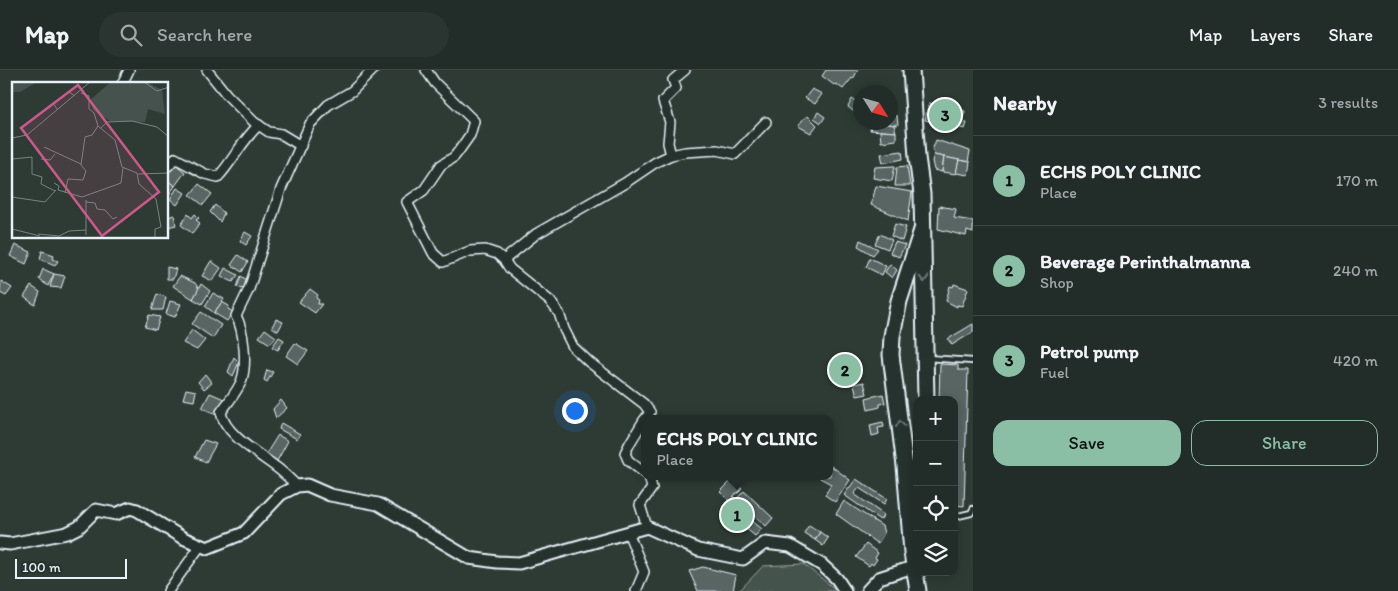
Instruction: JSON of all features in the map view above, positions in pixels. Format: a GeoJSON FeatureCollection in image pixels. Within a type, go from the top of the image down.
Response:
{"type":"FeatureCollection","features":[{"type":"Feature","properties":{"kind":"highway"},"geometry":{"type":"LineString","coordinates":[[911,70],[917,157],[922,194],[926,396]]}},
{"type":"Feature","properties":{"kind":"highway"},"geometry":{"type":"LineString","coordinates":[[914,531],[891,355],[892,336],[899,301],[922,230]]}},
{"type":"Feature","properties":{"kind":"highway"},"geometry":{"type":"LineString","coordinates":[[918,591],[919,576]]}},
{"type":"Feature","properties":{"kind":"highway"},"geometry":{"type":"LineString","coordinates":[[920,576],[924,591]]}},
{"type":"Feature","properties":{"kind":"street"},"geometry":{"type":"LineString","coordinates":[[123,82],[129,70]]}},
{"type":"Feature","properties":{"kind":"street"},"geometry":{"type":"LineString","coordinates":[[207,70],[240,110],[269,132],[281,134],[301,146]]}},
{"type":"Feature","properties":{"kind":"street"},"geometry":{"type":"LineString","coordinates":[[297,486],[278,468],[257,454],[228,429],[222,420],[221,412],[242,380],[244,348],[241,325],[236,316],[249,289],[281,189],[310,124],[328,105],[352,91],[373,70]]}},
{"type":"Feature","properties":{"kind":"street"},"geometry":{"type":"LineString","coordinates":[[426,70],[435,83],[474,121],[470,135],[454,157],[441,164],[424,190],[407,202],[433,253],[443,262],[470,251],[484,250],[497,254],[510,269],[545,297],[559,312],[564,329],[573,347],[589,362],[644,404],[650,412],[648,415]]}},
{"type":"Feature","properties":{"kind":"street"},"geometry":{"type":"LineString","coordinates":[[671,155],[668,143],[670,122],[663,102],[676,88],[673,80],[685,70]]}},
{"type":"Feature","properties":{"kind":"street"},"geometry":{"type":"LineString","coordinates":[[504,260],[536,234],[625,183],[656,162],[671,155],[685,152],[717,150],[735,154],[766,122]]}},
{"type":"Feature","properties":{"kind":"street"},"geometry":{"type":"LineString","coordinates":[[169,165],[175,158],[205,174],[218,176],[228,166],[248,134],[259,125]]}},
{"type":"Feature","properties":{"kind":"street"},"geometry":{"type":"LineString","coordinates":[[641,425],[625,453],[628,460],[641,471]]}},
{"type":"Feature","properties":{"kind":"street"},"geometry":{"type":"LineString","coordinates":[[647,527],[640,505],[652,488],[651,480]]}},
{"type":"Feature","properties":{"kind":"street"},"geometry":{"type":"LineString","coordinates":[[0,543],[10,544],[48,535],[67,533],[79,527],[96,510],[116,514],[130,508],[142,512],[182,538],[207,548],[244,533],[281,494],[297,486],[308,485],[330,495],[378,504],[469,558],[520,563],[647,527],[698,550],[743,559],[765,543],[790,546],[822,565],[837,579],[845,591]]}},
{"type":"Feature","properties":{"kind":"street"},"geometry":{"type":"LineString","coordinates":[[628,532],[644,572],[636,591]]}},
{"type":"Feature","properties":{"kind":"street"},"geometry":{"type":"LineString","coordinates":[[168,591],[200,545]]}},
{"type":"Feature","properties":{"kind":"street"},"geometry":{"type":"LineString","coordinates":[[868,591],[879,578],[913,571]]}},
{"type":"Feature","properties":{"kind":"lane"},"geometry":{"type":"LineString","coordinates":[[926,358],[973,361]]}},
{"type":"Feature","properties":{"kind":"lane"},"geometry":{"type":"LineString","coordinates":[[958,515],[971,513],[973,509]]}},
{"type":"Feature","properties":{"kind":"shaded area"},"geometry":{"type":"Polygon","coordinates":[[[803,564],[836,591],[739,591],[763,566],[803,564]]]}},
{"type":"Feature","properties":{"kind":"building"},"geometry":{"type":"Polygon","coordinates":[[[826,70],[858,70],[853,79],[843,89],[822,76],[826,70]]]}},
{"type":"Feature","properties":{"kind":"building"},"geometry":{"type":"Polygon","coordinates":[[[812,89],[822,94],[815,104],[805,98],[812,89]]]}},
{"type":"Feature","properties":{"kind":"building"},"geometry":{"type":"Polygon","coordinates":[[[852,99],[853,111],[848,107],[852,99]]]}},
{"type":"Feature","properties":{"kind":"building"},"geometry":{"type":"Polygon","coordinates":[[[929,103],[965,111],[962,122],[967,123],[965,129],[925,120],[929,103]]]}},
{"type":"Feature","properties":{"kind":"building"},"geometry":{"type":"Polygon","coordinates":[[[818,112],[825,117],[821,123],[814,118],[818,112]]]}},
{"type":"Feature","properties":{"kind":"building"},"geometry":{"type":"Polygon","coordinates":[[[808,116],[817,125],[811,133],[798,126],[808,116]]]}},
{"type":"Feature","properties":{"kind":"building"},"geometry":{"type":"Polygon","coordinates":[[[870,130],[895,130],[896,132],[870,130]]]}},
{"type":"Feature","properties":{"kind":"building"},"geometry":{"type":"Polygon","coordinates":[[[880,131],[896,132],[896,140],[881,142],[880,131]]]}},
{"type":"Feature","properties":{"kind":"building"},"geometry":{"type":"Polygon","coordinates":[[[936,140],[970,151],[968,162],[934,155],[933,148],[936,140]]]}},
{"type":"Feature","properties":{"kind":"building"},"geometry":{"type":"Polygon","coordinates":[[[902,151],[903,159],[883,163],[881,154],[902,151]]]}},
{"type":"Feature","properties":{"kind":"building"},"geometry":{"type":"Polygon","coordinates":[[[934,155],[944,157],[942,172],[934,170],[932,161],[934,155]]]}},
{"type":"Feature","properties":{"kind":"building"},"geometry":{"type":"Polygon","coordinates":[[[944,157],[959,160],[956,174],[942,172],[944,157]]]}},
{"type":"Feature","properties":{"kind":"building"},"geometry":{"type":"Polygon","coordinates":[[[959,160],[970,162],[968,175],[956,173],[959,160]]]}},
{"type":"Feature","properties":{"kind":"building"},"geometry":{"type":"Polygon","coordinates":[[[174,163],[185,172],[175,186],[169,182],[169,170],[174,163]]]}},
{"type":"Feature","properties":{"kind":"building"},"geometry":{"type":"Polygon","coordinates":[[[895,166],[892,181],[873,178],[875,167],[895,166]]]}},
{"type":"Feature","properties":{"kind":"building"},"geometry":{"type":"Polygon","coordinates":[[[907,166],[910,186],[895,186],[897,167],[907,166]]]}},
{"type":"Feature","properties":{"kind":"building"},"geometry":{"type":"Polygon","coordinates":[[[169,182],[175,186],[169,195],[169,182]]]}},
{"type":"Feature","properties":{"kind":"building"},"geometry":{"type":"Polygon","coordinates":[[[199,184],[212,194],[203,205],[190,195],[199,184]]]}},
{"type":"Feature","properties":{"kind":"building"},"geometry":{"type":"Polygon","coordinates":[[[876,186],[912,192],[908,221],[871,205],[876,186]]]}},
{"type":"Feature","properties":{"kind":"building"},"geometry":{"type":"Polygon","coordinates":[[[177,188],[185,193],[177,205],[170,199],[177,188]]]}},
{"type":"Feature","properties":{"kind":"building"},"geometry":{"type":"Polygon","coordinates":[[[215,205],[224,213],[220,222],[210,212],[215,205]]]}},
{"type":"Feature","properties":{"kind":"building"},"geometry":{"type":"Polygon","coordinates":[[[939,206],[956,209],[954,218],[973,221],[973,233],[967,231],[966,236],[938,229],[939,206]]]}},
{"type":"Feature","properties":{"kind":"building"},"geometry":{"type":"Polygon","coordinates":[[[188,214],[192,218],[195,214],[199,218],[196,220],[200,223],[192,233],[181,225],[188,214]]]}},
{"type":"Feature","properties":{"kind":"building"},"geometry":{"type":"Polygon","coordinates":[[[174,215],[176,225],[169,227],[169,217],[174,215]]]}},
{"type":"Feature","properties":{"kind":"building"},"geometry":{"type":"Polygon","coordinates":[[[895,224],[906,227],[902,241],[891,236],[895,224]]]}},
{"type":"Feature","properties":{"kind":"building"},"geometry":{"type":"Polygon","coordinates":[[[245,232],[252,236],[246,245],[240,241],[245,232]]]}},
{"type":"Feature","properties":{"kind":"building"},"geometry":{"type":"Polygon","coordinates":[[[880,234],[892,240],[888,249],[875,244],[880,234]]]}},
{"type":"Feature","properties":{"kind":"building"},"geometry":{"type":"Polygon","coordinates":[[[860,240],[878,249],[873,255],[858,246],[860,240]]]}},
{"type":"Feature","properties":{"kind":"building"},"geometry":{"type":"Polygon","coordinates":[[[895,242],[905,245],[899,257],[890,253],[895,242]]]}},
{"type":"Feature","properties":{"kind":"building"},"geometry":{"type":"Polygon","coordinates":[[[15,245],[31,252],[26,264],[10,256],[15,245]]]}},
{"type":"Feature","properties":{"kind":"building"},"geometry":{"type":"Polygon","coordinates":[[[42,251],[54,255],[53,259],[58,261],[55,265],[40,259],[42,251]]]}},
{"type":"Feature","properties":{"kind":"building"},"geometry":{"type":"Polygon","coordinates":[[[238,255],[248,262],[242,272],[231,265],[238,255]]]}},
{"type":"Feature","properties":{"kind":"building"},"geometry":{"type":"Polygon","coordinates":[[[870,258],[886,266],[882,275],[866,267],[870,258]]]}},
{"type":"Feature","properties":{"kind":"building"},"geometry":{"type":"Polygon","coordinates":[[[211,261],[221,268],[212,281],[202,276],[211,261]]]}},
{"type":"Feature","properties":{"kind":"building"},"geometry":{"type":"Polygon","coordinates":[[[890,264],[897,270],[892,278],[885,272],[890,264]]]}},
{"type":"Feature","properties":{"kind":"building"},"geometry":{"type":"Polygon","coordinates":[[[167,267],[176,269],[173,279],[167,279],[167,267]]]}},
{"type":"Feature","properties":{"kind":"building"},"geometry":{"type":"Polygon","coordinates":[[[225,268],[238,275],[233,282],[221,276],[225,268]]]}},
{"type":"Feature","properties":{"kind":"building"},"geometry":{"type":"Polygon","coordinates":[[[43,269],[54,274],[48,286],[39,279],[43,269]]]}},
{"type":"Feature","properties":{"kind":"building"},"geometry":{"type":"Polygon","coordinates":[[[54,274],[65,276],[61,288],[50,287],[54,274]]]}},
{"type":"Feature","properties":{"kind":"building"},"geometry":{"type":"Polygon","coordinates":[[[180,276],[195,283],[199,289],[193,299],[173,286],[180,276]]]}},
{"type":"Feature","properties":{"kind":"building"},"geometry":{"type":"Polygon","coordinates":[[[241,276],[247,280],[243,289],[237,287],[241,276]]]}},
{"type":"Feature","properties":{"kind":"building"},"geometry":{"type":"Polygon","coordinates":[[[1,281],[12,288],[6,296],[0,293],[1,281]]]}},
{"type":"Feature","properties":{"kind":"building"},"geometry":{"type":"Polygon","coordinates":[[[201,284],[210,291],[202,304],[193,299],[201,284]]]}},
{"type":"Feature","properties":{"kind":"building"},"geometry":{"type":"Polygon","coordinates":[[[954,284],[968,289],[962,306],[957,305],[957,307],[946,301],[950,286],[953,287],[954,284]]]}},
{"type":"Feature","properties":{"kind":"building"},"geometry":{"type":"Polygon","coordinates":[[[31,286],[40,292],[35,305],[24,297],[31,286]]]}},
{"type":"Feature","properties":{"kind":"building"},"geometry":{"type":"Polygon","coordinates":[[[310,289],[318,295],[316,298],[319,300],[318,304],[322,304],[315,313],[299,302],[310,289]]]}},
{"type":"Feature","properties":{"kind":"building"},"geometry":{"type":"Polygon","coordinates":[[[213,293],[224,299],[214,313],[205,306],[213,293]]]}},
{"type":"Feature","properties":{"kind":"building"},"geometry":{"type":"Polygon","coordinates":[[[157,294],[166,297],[163,310],[152,310],[157,294]]]}},
{"type":"Feature","properties":{"kind":"building"},"geometry":{"type":"Polygon","coordinates":[[[170,301],[181,304],[175,317],[166,314],[170,301]]]}},
{"type":"Feature","properties":{"kind":"building"},"geometry":{"type":"Polygon","coordinates":[[[222,302],[229,306],[228,309],[233,312],[227,321],[214,313],[222,302]]]}},
{"type":"Feature","properties":{"kind":"building"},"geometry":{"type":"Polygon","coordinates":[[[201,312],[221,325],[213,338],[192,324],[201,312]]]}},
{"type":"Feature","properties":{"kind":"building"},"geometry":{"type":"Polygon","coordinates":[[[149,315],[160,317],[156,330],[145,327],[149,315]]]}},
{"type":"Feature","properties":{"kind":"building"},"geometry":{"type":"Polygon","coordinates":[[[276,319],[283,322],[278,331],[272,327],[276,319]]]}},
{"type":"Feature","properties":{"kind":"building"},"geometry":{"type":"Polygon","coordinates":[[[973,324],[973,332],[952,345],[948,339],[973,324]]]}},
{"type":"Feature","properties":{"kind":"building"},"geometry":{"type":"Polygon","coordinates":[[[265,329],[276,337],[270,344],[259,337],[265,329]]]}},
{"type":"Feature","properties":{"kind":"building"},"geometry":{"type":"Polygon","coordinates":[[[192,330],[205,340],[197,350],[183,343],[192,330]]]}},
{"type":"Feature","properties":{"kind":"building"},"geometry":{"type":"Polygon","coordinates":[[[279,337],[284,340],[278,350],[272,347],[279,337]]]}},
{"type":"Feature","properties":{"kind":"building"},"geometry":{"type":"Polygon","coordinates":[[[295,343],[308,351],[298,364],[286,356],[295,343]]]}},
{"type":"Feature","properties":{"kind":"building"},"geometry":{"type":"Polygon","coordinates":[[[234,357],[239,362],[233,376],[228,372],[234,357]]]}},
{"type":"Feature","properties":{"kind":"building"},"geometry":{"type":"Polygon","coordinates":[[[853,362],[855,371],[837,376],[835,366],[853,362]]]}},
{"type":"Feature","properties":{"kind":"building"},"geometry":{"type":"Polygon","coordinates":[[[940,364],[958,365],[958,370],[968,370],[964,506],[958,505],[958,396],[939,396],[940,364]]]}},
{"type":"Feature","properties":{"kind":"building"},"geometry":{"type":"Polygon","coordinates":[[[267,370],[273,372],[267,382],[264,380],[267,370]]]}},
{"type":"Feature","properties":{"kind":"building"},"geometry":{"type":"Polygon","coordinates":[[[205,374],[212,383],[204,389],[198,382],[205,374]]]}},
{"type":"Feature","properties":{"kind":"building"},"geometry":{"type":"Polygon","coordinates":[[[864,382],[867,394],[857,396],[854,384],[864,382]]]}},
{"type":"Feature","properties":{"kind":"building"},"geometry":{"type":"Polygon","coordinates":[[[186,389],[196,391],[194,401],[183,399],[186,389]]]}},
{"type":"Feature","properties":{"kind":"building"},"geometry":{"type":"Polygon","coordinates":[[[210,393],[224,399],[216,414],[202,408],[210,393]]]}},
{"type":"Feature","properties":{"kind":"building"},"geometry":{"type":"Polygon","coordinates":[[[883,394],[885,403],[880,404],[880,407],[868,410],[866,398],[883,394]]]}},
{"type":"Feature","properties":{"kind":"building"},"geometry":{"type":"Polygon","coordinates":[[[281,400],[287,408],[276,418],[273,409],[281,400]]]}},
{"type":"Feature","properties":{"kind":"building"},"geometry":{"type":"Polygon","coordinates":[[[883,422],[884,427],[878,428],[879,434],[872,436],[870,425],[883,422]]]}},
{"type":"Feature","properties":{"kind":"building"},"geometry":{"type":"Polygon","coordinates":[[[281,423],[300,434],[297,439],[279,429],[281,423]]]}},
{"type":"Feature","properties":{"kind":"building"},"geometry":{"type":"Polygon","coordinates":[[[278,435],[288,441],[277,461],[266,454],[278,435]]]}},
{"type":"Feature","properties":{"kind":"building"},"geometry":{"type":"Polygon","coordinates":[[[204,440],[216,444],[206,462],[195,457],[204,440]]]}},
{"type":"Feature","properties":{"kind":"building"},"geometry":{"type":"Polygon","coordinates":[[[833,467],[850,480],[835,502],[825,495],[831,484],[824,480],[833,480],[833,467]]]}},
{"type":"Feature","properties":{"kind":"building"},"geometry":{"type":"Polygon","coordinates":[[[856,479],[887,499],[884,504],[859,488],[854,494],[884,515],[880,520],[844,495],[856,479]]]}},
{"type":"Feature","properties":{"kind":"building"},"geometry":{"type":"Polygon","coordinates":[[[732,480],[742,489],[736,493],[730,502],[720,492],[732,480]]]}},
{"type":"Feature","properties":{"kind":"building"},"geometry":{"type":"Polygon","coordinates":[[[744,491],[773,518],[766,526],[743,505],[739,510],[762,529],[755,536],[725,511],[744,491]]]}},
{"type":"Feature","properties":{"kind":"building"},"geometry":{"type":"Polygon","coordinates":[[[844,501],[882,526],[884,533],[878,544],[836,514],[844,501]]]}},
{"type":"Feature","properties":{"kind":"building"},"geometry":{"type":"Polygon","coordinates":[[[809,525],[820,532],[815,540],[804,533],[809,525]]]}},
{"type":"Feature","properties":{"kind":"building"},"geometry":{"type":"Polygon","coordinates":[[[820,532],[828,538],[823,546],[815,540],[820,532]]]}},
{"type":"Feature","properties":{"kind":"building"},"geometry":{"type":"Polygon","coordinates":[[[866,544],[878,553],[873,565],[871,563],[869,566],[856,557],[866,544]]]}},
{"type":"Feature","properties":{"kind":"building"},"geometry":{"type":"Polygon","coordinates":[[[703,567],[736,575],[733,591],[698,591],[689,571],[703,567]]]}},
{"type":"Feature","properties":{"kind":"place","name":"Petrol pump"},"geometry":{"type":"Point","coordinates":[945,115]}},
{"type":"Feature","properties":{"kind":"place","name":"Beverage Perinthalmanna"},"geometry":{"type":"Point","coordinates":[845,370]}},
{"type":"Feature","properties":{"kind":"place","name":"ECHS POLY CLINIC"},"geometry":{"type":"Point","coordinates":[737,515]}}]}
